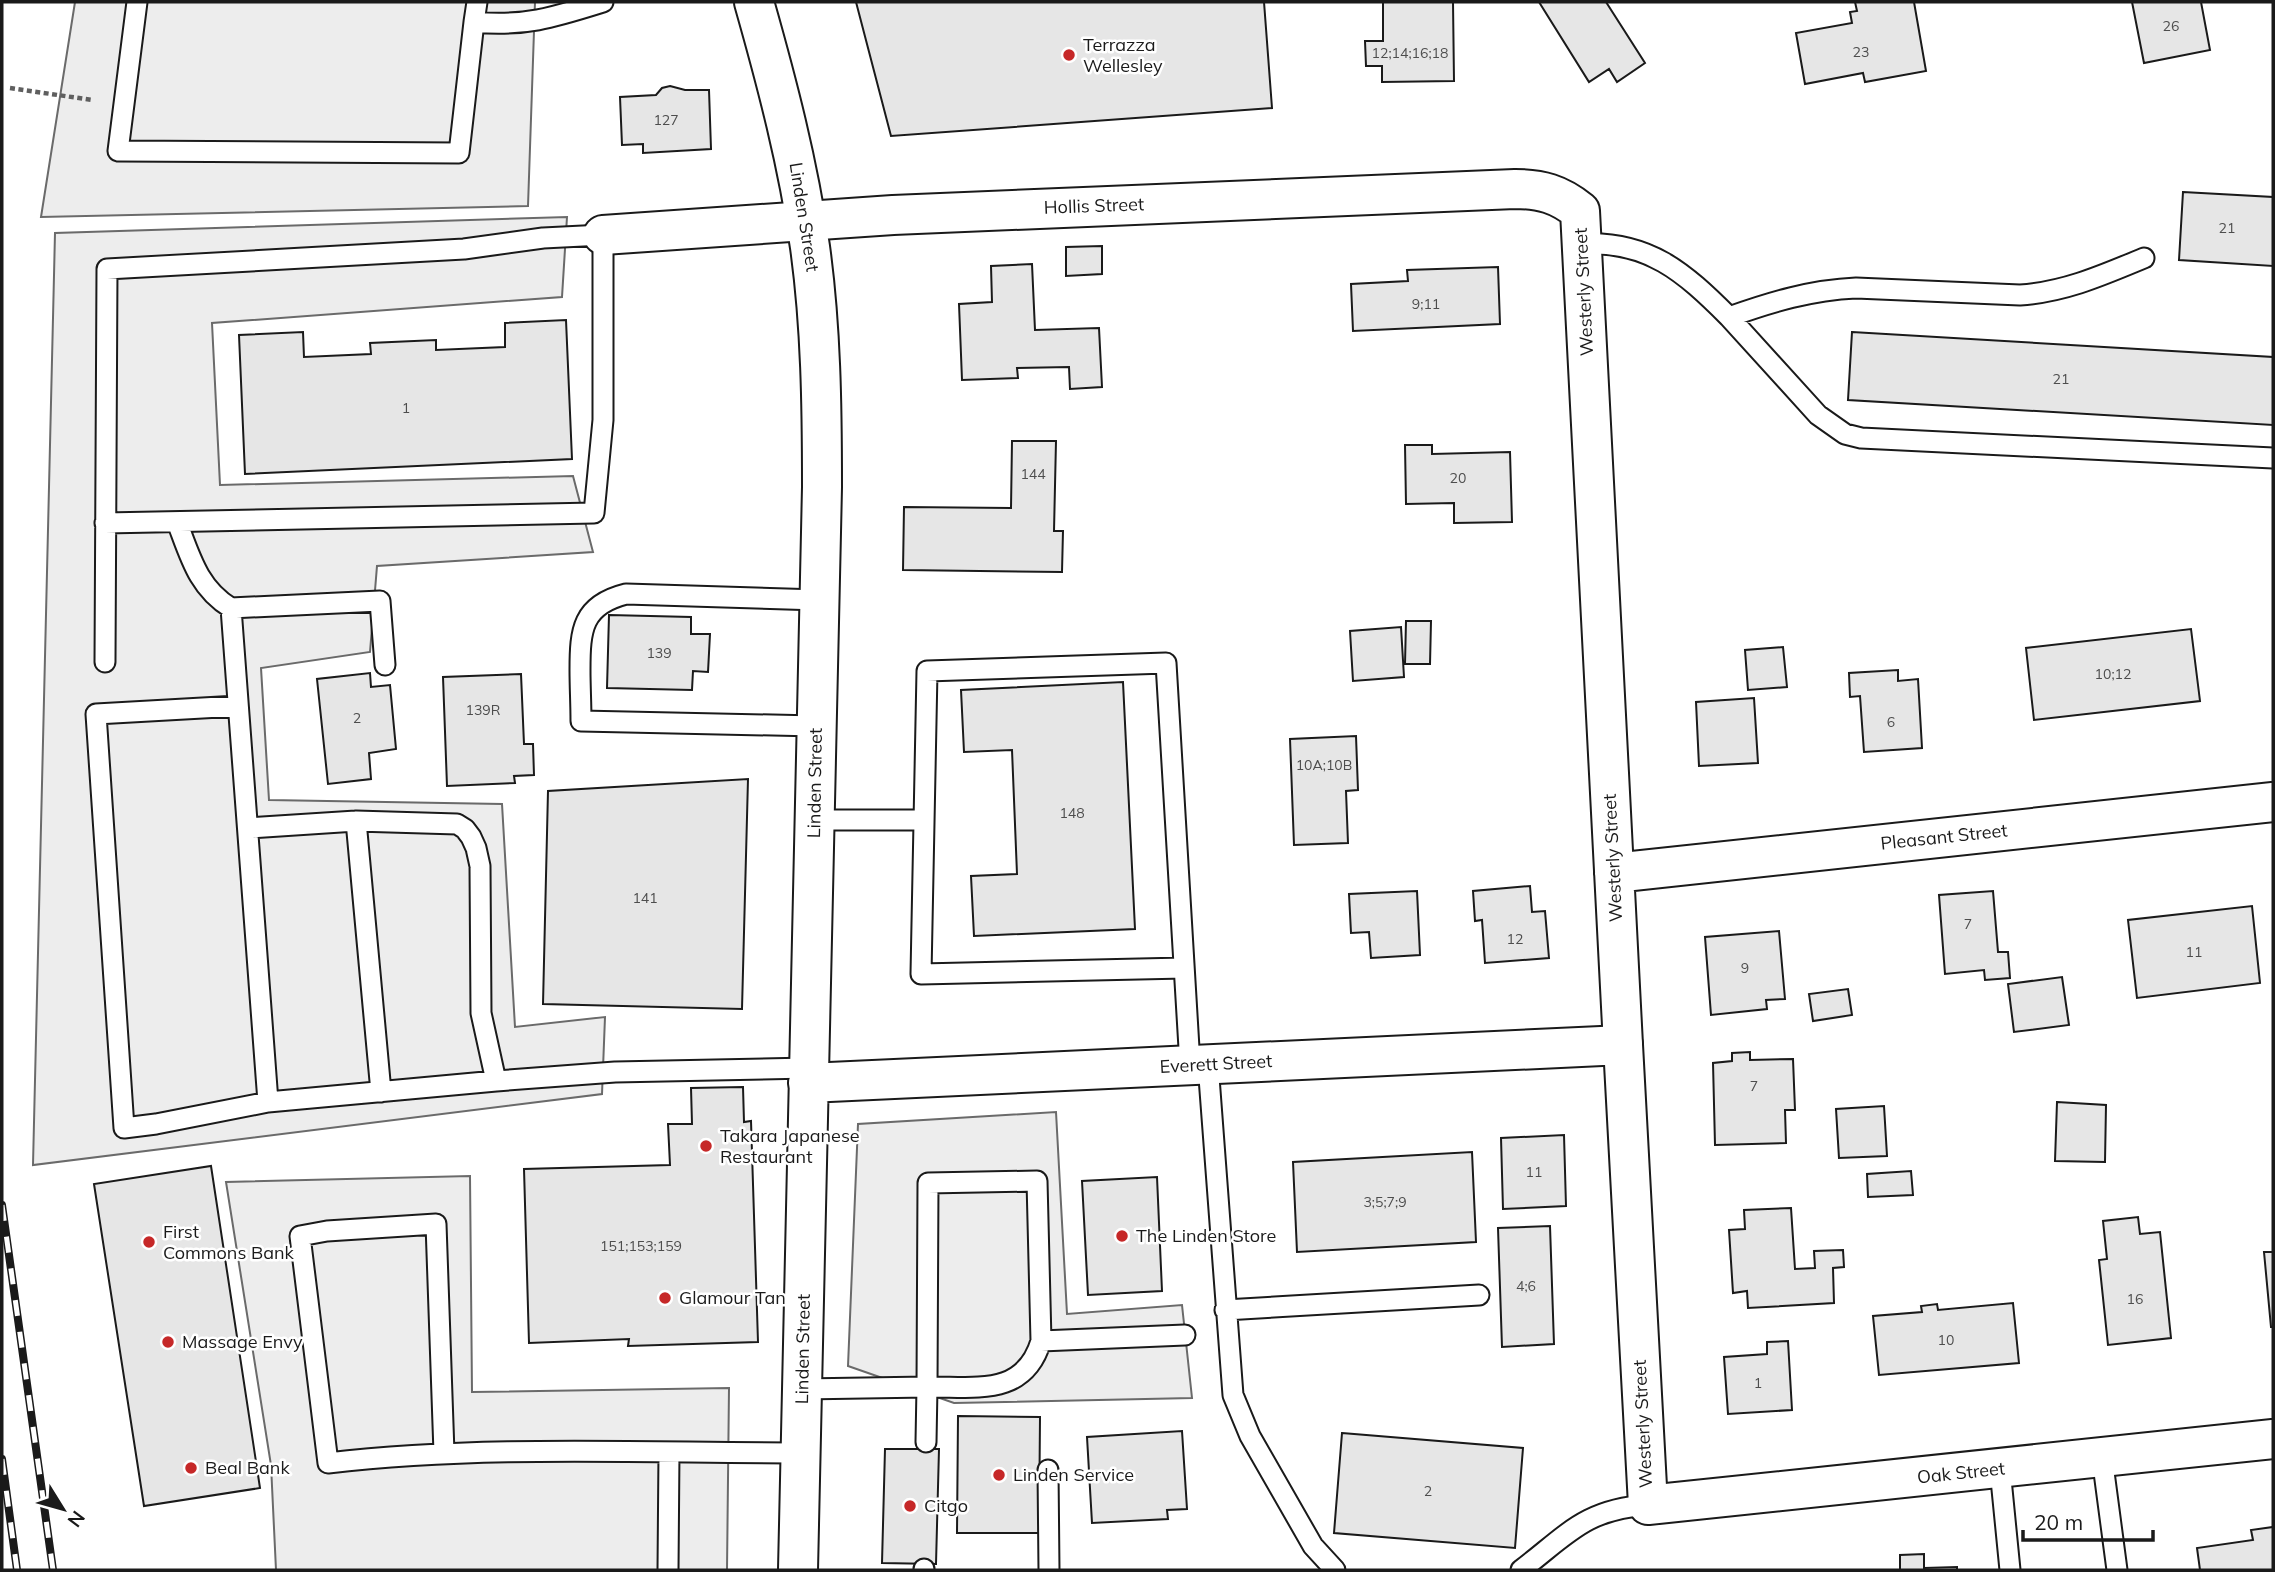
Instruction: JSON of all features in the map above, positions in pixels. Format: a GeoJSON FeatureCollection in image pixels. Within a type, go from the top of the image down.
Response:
{"type":"FeatureCollection","features":[{"type":"Feature","properties":{"kind":"street","name":"Linden Street"},"geometry":{"type":"LineString","coordinates":[[754,2],[784,108],[806,221],[816,303],[821,382],[819,600],[798,1570]]}},
{"type":"Feature","properties":{"kind":"street","name":"Hollis Street"},"geometry":{"type":"LineString","coordinates":[[603,235],[893,215],[1515,189],[1551,193],[1561,197],[1581,228]]}},
{"type":"Feature","properties":{"kind":"street","name":"Westerly Street"},"geometry":{"type":"LineString","coordinates":[[1581,228],[1648,1505]]}},
{"type":"Feature","properties":{"kind":"street","name":"Pleasant Street"},"geometry":{"type":"LineString","coordinates":[[1614,873],[2273,802]]}},
{"type":"Feature","properties":{"kind":"street","name":"Everett Street"},"geometry":{"type":"LineString","coordinates":[[809,1075],[1199,1064],[1623,1045]]}},
{"type":"Feature","properties":{"kind":"street","name":"Oak Street"},"geometry":{"type":"LineString","coordinates":[[1648,1505],[2273,1439]]}},
{"type":"Feature","properties":{"kind":"lane"},"geometry":{"type":"LineString","coordinates":[[137,2],[118,150],[459,153],[477,2]]}},
{"type":"Feature","properties":{"kind":"lane"},"geometry":{"type":"LineString","coordinates":[[474,22],[508,25],[543,21],[578,6],[603,2]]}},
{"type":"Feature","properties":{"kind":"lane"},"geometry":{"type":"LineString","coordinates":[[1581,228],[1618,245],[1653,256],[1685,275],[1729,317],[1818,415],[1845,434],[1861,438],[2273,458]]}},
{"type":"Feature","properties":{"kind":"lane"},"geometry":{"type":"LineString","coordinates":[[105,523],[594,513],[603,420],[603,235],[543,238],[464,249],[107,269],[105,523],[105,662]]}},
{"type":"Feature","properties":{"kind":"lane"},"geometry":{"type":"LineString","coordinates":[[1729,317],[1786,298],[1832,289],[2042,294],[2065,289],[2144,258]]}},
{"type":"Feature","properties":{"kind":"lane"},"geometry":{"type":"LineString","coordinates":[[177,522],[200,580],[231,608],[380,601],[385,665]]}},
{"type":"Feature","properties":{"kind":"lane"},"geometry":{"type":"LineString","coordinates":[[816,726],[581,721],[580,644],[582,629],[589,615],[611,597],[626,594],[819,600]]}},
{"type":"Feature","properties":{"kind":"lane"},"geometry":{"type":"LineString","coordinates":[[231,608],[268,1102]]}},
{"type":"Feature","properties":{"kind":"lane"},"geometry":{"type":"LineString","coordinates":[[1184,968],[921,974],[927,671],[1166,663],[1184,968],[1199,1064],[1230,1379],[1237,1408],[1313,1546],[1335,1570]]}},
{"type":"Feature","properties":{"kind":"lane"},"geometry":{"type":"LineString","coordinates":[[239,706],[96,714],[124,1128],[268,1102],[496,1081],[615,1072],[809,1075]]}},
{"type":"Feature","properties":{"kind":"lane"},"geometry":{"type":"LineString","coordinates":[[814,820],[924,820]]}},
{"type":"Feature","properties":{"kind":"lane"},"geometry":{"type":"LineString","coordinates":[[248,828],[356,821],[457,824],[471,837],[476,848],[481,887],[481,1013],[496,1081]]}},
{"type":"Feature","properties":{"kind":"lane"},"geometry":{"type":"LineString","coordinates":[[356,821],[381,1092]]}},
{"type":"Feature","properties":{"kind":"lane"},"geometry":{"type":"LineString","coordinates":[[802,1389],[927,1387],[992,1386],[1006,1384],[1018,1378],[1037,1355],[1041,1341],[1037,1181],[928,1183],[927,1387],[926,1442]]}},
{"type":"Feature","properties":{"kind":"lane"},"geometry":{"type":"LineString","coordinates":[[444,1453],[436,1224],[327,1231],[300,1236],[328,1463],[444,1453],[800,1453]]}},
{"type":"Feature","properties":{"kind":"lane"},"geometry":{"type":"LineString","coordinates":[[1225,1310],[1479,1295]]}},
{"type":"Feature","properties":{"kind":"lane"},"geometry":{"type":"LineString","coordinates":[[1041,1341],[1185,1335]]}},
{"type":"Feature","properties":{"kind":"lane"},"geometry":{"type":"LineString","coordinates":[[668,1570],[669,1452]]}},
{"type":"Feature","properties":{"kind":"lane"},"geometry":{"type":"LineString","coordinates":[[2102,1457],[2117,1570]]}},
{"type":"Feature","properties":{"kind":"lane"},"geometry":{"type":"LineString","coordinates":[[2000,1469],[2010,1570]]}},
{"type":"Feature","properties":{"kind":"lane"},"geometry":{"type":"LineString","coordinates":[[1048,1471],[1049,1570]]}},
{"type":"Feature","properties":{"kind":"lane"},"geometry":{"type":"LineString","coordinates":[[1521,1570],[1592,1517],[1621,1507],[1648,1505]]}},
{"type":"Feature","properties":{"kind":"path"},"geometry":{"type":"LineString","coordinates":[[10,88],[66,95]]}},
{"type":"Feature","properties":{"kind":"shaded area"},"geometry":{"type":"Polygon","coordinates":[[[75,2],[535,2],[528,206],[41,217],[75,2]]]}},
{"type":"Feature","properties":{"kind":"shaded area"},"geometry":{"type":"Polygon","coordinates":[[[567,217],[562,297],[212,323],[220,485],[573,476],[593,552],[377,566],[370,652],[261,668],[269,800],[502,804],[515,1027],[605,1017],[602,1094],[33,1165],[55,233],[567,217]]]}},
{"type":"Feature","properties":{"kind":"shaded area"},"geometry":{"type":"Polygon","coordinates":[[[1056,1112],[1067,1314],[1182,1305],[1192,1398],[954,1403],[848,1366],[858,1124],[1056,1112]]]}},
{"type":"Feature","properties":{"kind":"shaded area"},"geometry":{"type":"Polygon","coordinates":[[[470,1176],[472,1392],[729,1388],[727,1570],[276,1570],[271,1465],[226,1182],[470,1176]]]}},
{"type":"Feature","properties":{"kind":"building","name":"Terrazza Wellesley"},"geometry":{"type":"Polygon","coordinates":[[[856,2],[1264,2],[1272,108],[891,136],[856,2]]]}},
{"type":"Feature","properties":{"kind":"building"},"geometry":{"type":"Polygon","coordinates":[[[1383,2],[1453,2],[1454,81],[1382,82],[1382,66],[1366,66],[1365,41],[1383,41],[1383,2]]]}},
{"type":"Feature","properties":{"kind":"building"},"geometry":{"type":"Polygon","coordinates":[[[1539,2],[1606,2],[1645,63],[1617,82],[1609,69],[1589,82],[1539,2]]]}},
{"type":"Feature","properties":{"kind":"building"},"geometry":{"type":"Polygon","coordinates":[[[1855,2],[1914,2],[1926,71],[1865,82],[1863,73],[1805,84],[1796,33],[1852,23],[1850,12],[1857,11],[1855,2]]]}},
{"type":"Feature","properties":{"kind":"building"},"geometry":{"type":"Polygon","coordinates":[[[2132,2],[2201,2],[2210,50],[2144,63],[2132,2]]]}},
{"type":"Feature","properties":{"kind":"building"},"geometry":{"type":"Polygon","coordinates":[[[670,86],[685,90],[709,90],[711,149],[643,153],[643,144],[622,145],[620,97],[656,95],[662,88],[670,86]]]}},
{"type":"Feature","properties":{"kind":"building"},"geometry":{"type":"Polygon","coordinates":[[[2183,192],[2273,197],[2273,266],[2179,260],[2183,192]]]}},
{"type":"Feature","properties":{"kind":"building"},"geometry":{"type":"Polygon","coordinates":[[[1102,246],[1102,274],[1066,276],[1066,247],[1102,246]]]}},
{"type":"Feature","properties":{"kind":"building"},"geometry":{"type":"Polygon","coordinates":[[[1032,264],[1035,330],[1099,328],[1102,387],[1070,389],[1069,367],[1017,368],[1018,378],[962,380],[959,304],[992,302],[991,266],[1032,264]]]}},
{"type":"Feature","properties":{"kind":"building"},"geometry":{"type":"Polygon","coordinates":[[[1498,267],[1500,324],[1353,331],[1351,284],[1408,281],[1407,270],[1498,267]]]}},
{"type":"Feature","properties":{"kind":"building"},"geometry":{"type":"Polygon","coordinates":[[[566,320],[572,459],[245,474],[239,335],[303,332],[304,357],[371,354],[370,343],[436,340],[436,350],[505,347],[505,323],[566,320]]]}},
{"type":"Feature","properties":{"kind":"building"},"geometry":{"type":"Polygon","coordinates":[[[1852,332],[2273,357],[2273,425],[1848,400],[1852,332]]]}},
{"type":"Feature","properties":{"kind":"building"},"geometry":{"type":"Polygon","coordinates":[[[1012,441],[1056,441],[1054,531],[1063,531],[1062,572],[903,570],[904,507],[1011,508],[1012,441]]]}},
{"type":"Feature","properties":{"kind":"building"},"geometry":{"type":"Polygon","coordinates":[[[1405,445],[1432,445],[1432,454],[1510,452],[1512,522],[1454,523],[1454,503],[1406,504],[1405,445]]]}},
{"type":"Feature","properties":{"kind":"building"},"geometry":{"type":"Polygon","coordinates":[[[609,615],[691,617],[691,634],[710,634],[708,672],[693,671],[692,690],[607,688],[609,615]]]}},
{"type":"Feature","properties":{"kind":"building"},"geometry":{"type":"Polygon","coordinates":[[[1406,621],[1431,621],[1430,664],[1405,664],[1406,621]]]}},
{"type":"Feature","properties":{"kind":"building"},"geometry":{"type":"Polygon","coordinates":[[[1401,627],[1404,677],[1353,681],[1350,631],[1401,627]]]}},
{"type":"Feature","properties":{"kind":"building"},"geometry":{"type":"Polygon","coordinates":[[[2191,629],[2200,701],[2034,720],[2026,648],[2191,629]]]}},
{"type":"Feature","properties":{"kind":"building"},"geometry":{"type":"Polygon","coordinates":[[[1783,647],[1787,687],[1748,690],[1745,650],[1783,647]]]}},
{"type":"Feature","properties":{"kind":"building"},"geometry":{"type":"Polygon","coordinates":[[[1898,670],[1898,681],[1918,679],[1922,748],[1864,752],[1860,696],[1850,697],[1849,673],[1898,670]]]}},
{"type":"Feature","properties":{"kind":"building"},"geometry":{"type":"Polygon","coordinates":[[[370,673],[371,687],[390,685],[396,749],[369,753],[371,779],[328,784],[317,679],[370,673]]]}},
{"type":"Feature","properties":{"kind":"building"},"geometry":{"type":"Polygon","coordinates":[[[521,674],[524,744],[533,744],[534,775],[514,776],[515,783],[447,786],[443,677],[521,674]]]}},
{"type":"Feature","properties":{"kind":"building"},"geometry":{"type":"Polygon","coordinates":[[[1123,682],[1135,929],[974,936],[971,876],[1017,874],[1012,750],[964,752],[961,690],[1123,682]]]}},
{"type":"Feature","properties":{"kind":"building"},"geometry":{"type":"Polygon","coordinates":[[[1754,698],[1758,763],[1699,766],[1696,702],[1754,698]]]}},
{"type":"Feature","properties":{"kind":"building"},"geometry":{"type":"Polygon","coordinates":[[[1356,736],[1358,790],[1346,791],[1348,843],[1294,845],[1290,739],[1356,736]]]}},
{"type":"Feature","properties":{"kind":"building"},"geometry":{"type":"Polygon","coordinates":[[[748,779],[742,1009],[543,1004],[548,791],[748,779]]]}},
{"type":"Feature","properties":{"kind":"building"},"geometry":{"type":"Polygon","coordinates":[[[1530,886],[1532,912],[1545,911],[1549,958],[1485,963],[1482,920],[1475,921],[1473,891],[1530,886]]]}},
{"type":"Feature","properties":{"kind":"building"},"geometry":{"type":"Polygon","coordinates":[[[1417,891],[1420,955],[1371,958],[1369,932],[1351,933],[1349,894],[1417,891]]]}},
{"type":"Feature","properties":{"kind":"building"},"geometry":{"type":"Polygon","coordinates":[[[1993,891],[1998,952],[2008,952],[2010,978],[1985,980],[1984,970],[1945,974],[1939,895],[1993,891]]]}},
{"type":"Feature","properties":{"kind":"building"},"geometry":{"type":"Polygon","coordinates":[[[2252,906],[2260,983],[2137,998],[2128,920],[2252,906]]]}},
{"type":"Feature","properties":{"kind":"building"},"geometry":{"type":"Polygon","coordinates":[[[1779,931],[1785,999],[1766,1000],[1767,1009],[1711,1015],[1705,937],[1779,931]]]}},
{"type":"Feature","properties":{"kind":"building"},"geometry":{"type":"Polygon","coordinates":[[[2062,977],[2069,1025],[2014,1032],[2008,984],[2062,977]]]}},
{"type":"Feature","properties":{"kind":"building"},"geometry":{"type":"Polygon","coordinates":[[[1848,989],[1852,1015],[1813,1021],[1809,994],[1848,989]]]}},
{"type":"Feature","properties":{"kind":"building"},"geometry":{"type":"Polygon","coordinates":[[[1750,1052],[1750,1060],[1793,1059],[1795,1110],[1785,1110],[1786,1143],[1715,1145],[1713,1063],[1732,1061],[1732,1053],[1750,1052]]]}},
{"type":"Feature","properties":{"kind":"building"},"geometry":{"type":"Polygon","coordinates":[[[743,1087],[744,1122],[751,1121],[758,1342],[628,1346],[629,1339],[529,1343],[524,1169],[670,1165],[668,1124],[692,1124],[691,1088],[743,1087]]]}},
{"type":"Feature","properties":{"kind":"building"},"geometry":{"type":"Polygon","coordinates":[[[2057,1102],[2106,1105],[2105,1162],[2055,1161],[2057,1102]]]}},
{"type":"Feature","properties":{"kind":"building"},"geometry":{"type":"Polygon","coordinates":[[[1884,1106],[1887,1156],[1839,1158],[1836,1109],[1884,1106]]]}},
{"type":"Feature","properties":{"kind":"building"},"geometry":{"type":"Polygon","coordinates":[[[1564,1135],[1566,1206],[1503,1209],[1501,1138],[1564,1135]]]}},
{"type":"Feature","properties":{"kind":"building"},"geometry":{"type":"Polygon","coordinates":[[[1472,1152],[1476,1242],[1297,1252],[1293,1162],[1472,1152]]]}},
{"type":"Feature","properties":{"kind":"building"},"geometry":{"type":"Polygon","coordinates":[[[211,1166],[260,1488],[144,1506],[94,1184],[211,1166]]]}},
{"type":"Feature","properties":{"kind":"building"},"geometry":{"type":"Polygon","coordinates":[[[1911,1171],[1913,1195],[1868,1197],[1867,1174],[1911,1171]]]}},
{"type":"Feature","properties":{"kind":"building","name":"The Linden Store"},"geometry":{"type":"Polygon","coordinates":[[[1157,1177],[1162,1291],[1088,1295],[1082,1181],[1157,1177]]]}},
{"type":"Feature","properties":{"kind":"building"},"geometry":{"type":"Polygon","coordinates":[[[1791,1208],[1795,1269],[1815,1268],[1814,1251],[1843,1250],[1844,1267],[1833,1268],[1834,1303],[1748,1308],[1747,1291],[1733,1293],[1729,1230],[1745,1229],[1744,1210],[1791,1208]]]}},
{"type":"Feature","properties":{"kind":"building"},"geometry":{"type":"Polygon","coordinates":[[[2138,1217],[2140,1234],[2160,1232],[2171,1338],[2108,1345],[2099,1260],[2107,1259],[2103,1221],[2138,1217]]]}},
{"type":"Feature","properties":{"kind":"building"},"geometry":{"type":"Polygon","coordinates":[[[1550,1226],[1554,1344],[1502,1347],[1498,1228],[1550,1226]]]}},
{"type":"Feature","properties":{"kind":"building"},"geometry":{"type":"Polygon","coordinates":[[[2264,1252],[2273,1252],[2273,1327],[2271,1327],[2264,1252]]]}},
{"type":"Feature","properties":{"kind":"building"},"geometry":{"type":"Polygon","coordinates":[[[2013,1303],[2019,1363],[1879,1375],[1873,1316],[1922,1312],[1921,1306],[1937,1304],[1938,1310],[2013,1303]]]}},
{"type":"Feature","properties":{"kind":"building"},"geometry":{"type":"Polygon","coordinates":[[[1788,1341],[1792,1410],[1728,1414],[1724,1357],[1767,1354],[1767,1342],[1788,1341]]]}},
{"type":"Feature","properties":{"kind":"building","name":"Linden Service"},"geometry":{"type":"Polygon","coordinates":[[[958,1416],[1040,1417],[1039,1533],[957,1533],[958,1416]]]}},
{"type":"Feature","properties":{"kind":"building"},"geometry":{"type":"Polygon","coordinates":[[[1182,1431],[1187,1509],[1167,1510],[1168,1519],[1092,1523],[1087,1437],[1182,1431]]]}},
{"type":"Feature","properties":{"kind":"building"},"geometry":{"type":"Polygon","coordinates":[[[1342,1433],[1523,1448],[1515,1548],[1334,1533],[1342,1433]]]}},
{"type":"Feature","properties":{"kind":"building","name":"Citgo"},"geometry":{"type":"Polygon","coordinates":[[[885,1449],[939,1449],[936,1564],[882,1563],[885,1449]]]}},
{"type":"Feature","properties":{"kind":"building"},"geometry":{"type":"Polygon","coordinates":[[[2273,1527],[2273,1570],[2200,1570],[2197,1548],[2253,1540],[2251,1530],[2273,1527]]]}},
{"type":"Feature","properties":{"kind":"building"},"geometry":{"type":"Polygon","coordinates":[[[1924,1554],[1924,1568],[1957,1567],[1957,1570],[1900,1570],[1900,1555],[1924,1554]]]}},
{"type":"Feature","properties":{"kind":"railway"},"geometry":{"type":"LineString","coordinates":[[2,1205],[53,1570]]}},
{"type":"Feature","properties":{"kind":"railway"},"geometry":{"type":"LineString","coordinates":[[2,1459],[17,1570]]}},
{"type":"Feature","properties":{"kind":"place","name":"Terrazza Wellesley"},"geometry":{"type":"Point","coordinates":[1069,55]}},
{"type":"Feature","properties":{"kind":"place","name":"Takara Japanese Restaurant"},"geometry":{"type":"Point","coordinates":[706,1146]}},
{"type":"Feature","properties":{"kind":"place","name":"The Linden Store"},"geometry":{"type":"Point","coordinates":[1122,1236]}},
{"type":"Feature","properties":{"kind":"place","name":"First Commons Bank"},"geometry":{"type":"Point","coordinates":[149,1242]}},
{"type":"Feature","properties":{"kind":"place","name":"Glamour Tan"},"geometry":{"type":"Point","coordinates":[665,1298]}},
{"type":"Feature","properties":{"kind":"place","name":"Massage Envy"},"geometry":{"type":"Point","coordinates":[168,1342]}},
{"type":"Feature","properties":{"kind":"place","name":"Beal Bank"},"geometry":{"type":"Point","coordinates":[191,1468]}},
{"type":"Feature","properties":{"kind":"place","name":"Linden Service"},"geometry":{"type":"Point","coordinates":[999,1475]}},
{"type":"Feature","properties":{"kind":"place","name":"Citgo"},"geometry":{"type":"Point","coordinates":[910,1506]}}]}
